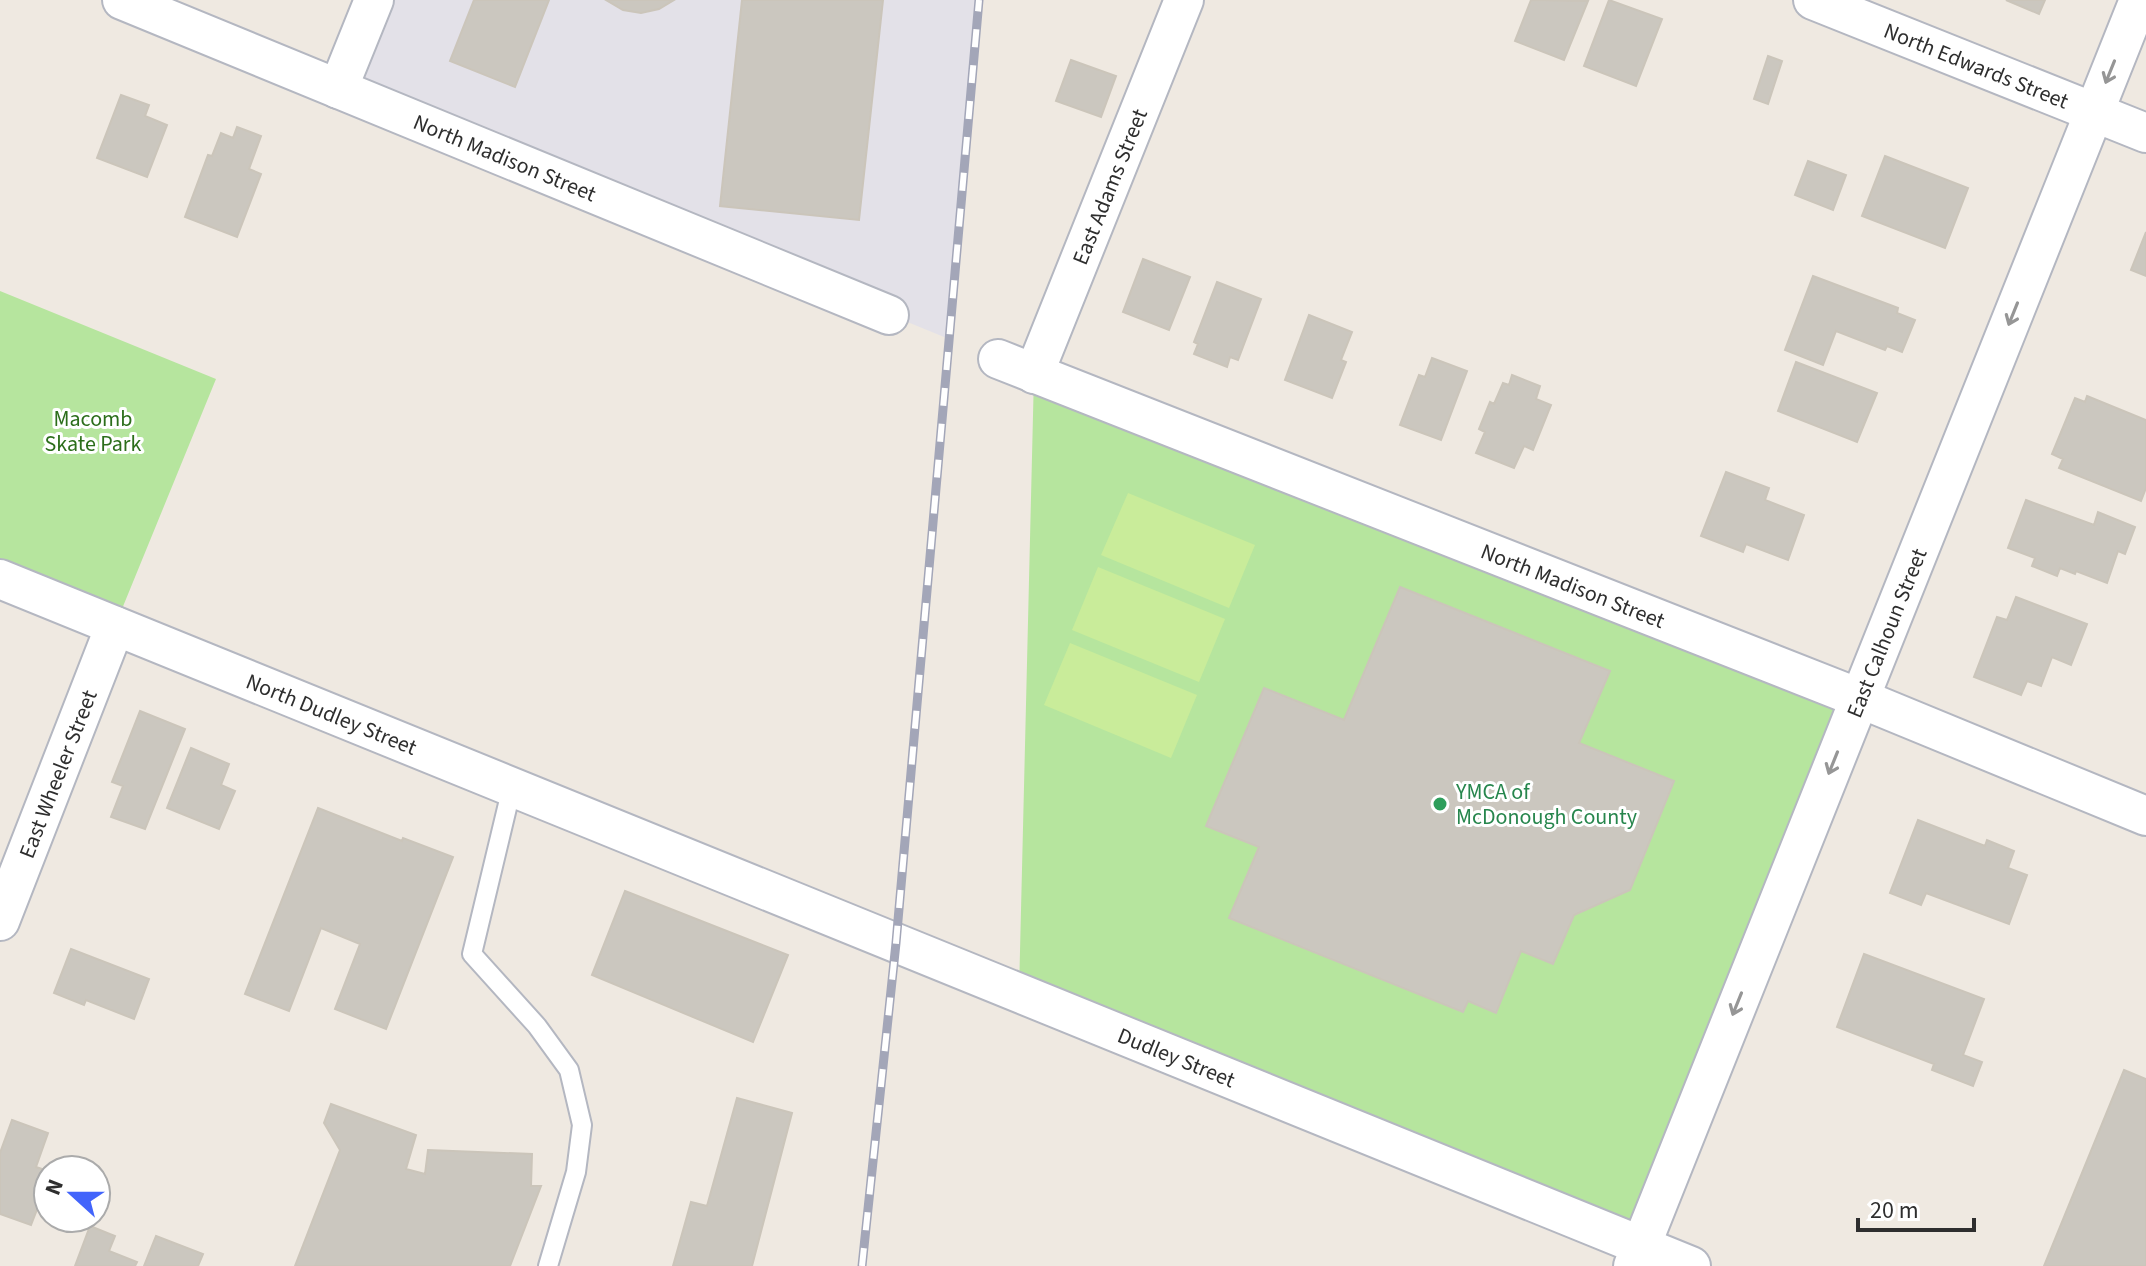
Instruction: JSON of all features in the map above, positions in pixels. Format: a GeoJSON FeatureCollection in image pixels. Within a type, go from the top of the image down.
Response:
{"type":"FeatureCollection","features":[{"type":"Feature","properties":{"kind":"street","name":"North Madison Street"},"geometry":{"type":"LineString","coordinates":[[122,0],[889,315]]}},
{"type":"Feature","properties":{"kind":"street"},"geometry":{"type":"LineString","coordinates":[[338,89],[374,0]]}},
{"type":"Feature","properties":{"kind":"street","name":"East Adams Street"},"geometry":{"type":"LineString","coordinates":[[1034,374],[1184,0]]}},
{"type":"Feature","properties":{"kind":"street","name":"North Edwards Street"},"geometry":{"type":"LineString","coordinates":[[1813,0],[2146,133]]}},
{"type":"Feature","properties":{"kind":"street","name":"East Calhoun Street"},"geometry":{"type":"LineString","coordinates":[[1637,1256],[2139,0]]}},
{"type":"Feature","properties":{"kind":"street","name":"North Madison Street"},"geometry":{"type":"LineString","coordinates":[[998,359],[1859,698],[2146,816]]}},
{"type":"Feature","properties":{"kind":"street","name":"North Dudley Street"},"geometry":{"type":"LineString","coordinates":[[0,579],[662,849]]}},
{"type":"Feature","properties":{"kind":"street","name":"East Wheeler Street"},"geometry":{"type":"LineString","coordinates":[[0,921],[115,626]]}},
{"type":"Feature","properties":{"kind":"street","name":"Dudley Street"},"geometry":{"type":"LineString","coordinates":[[662,849],[1637,1256],[1691,1266]]}},
{"type":"Feature","properties":{"kind":"lane"},"geometry":{"type":"LineString","coordinates":[[512,787],[472,954],[537,1026],[569,1070],[582,1125],[576,1172],[548,1266]]}},
{"type":"Feature","properties":{"kind":"shaded area"},"geometry":{"type":"Polygon","coordinates":[[[374,0],[979,0],[949,339],[338,89],[374,0]]]}},
{"type":"Feature","properties":{"kind":"green space","name":"Macomb Skate Park"},"geometry":{"type":"Polygon","coordinates":[[[0,291],[216,379],[115,626],[0,579],[0,291]]]}},
{"type":"Feature","properties":{"kind":"green space"},"geometry":{"type":"Polygon","coordinates":[[[1034,374],[1859,698],[1641,1246],[1019,993],[1034,374]]]}},
{"type":"Feature","properties":{"kind":"green space"},"geometry":{"type":"Polygon","coordinates":[[[1128,493],[1255,545],[1229,608],[1101,555],[1128,493]]]}},
{"type":"Feature","properties":{"kind":"green space"},"geometry":{"type":"Polygon","coordinates":[[[1098,567],[1225,619],[1199,682],[1072,630],[1098,567]]]}},
{"type":"Feature","properties":{"kind":"green space"},"geometry":{"type":"Polygon","coordinates":[[[1070,643],[1197,695],[1171,758],[1044,705],[1070,643]]]}},
{"type":"Feature","properties":{"kind":"building"},"geometry":{"type":"Polygon","coordinates":[[[474,0],[549,0],[515,87],[450,61],[474,0]]]}},
{"type":"Feature","properties":{"kind":"building"},"geometry":{"type":"Polygon","coordinates":[[[606,0],[674,0],[659,9],[641,13],[623,10],[606,0]]]}},
{"type":"Feature","properties":{"kind":"building"},"geometry":{"type":"Polygon","coordinates":[[[742,0],[883,0],[859,220],[720,206],[742,0]]]}},
{"type":"Feature","properties":{"kind":"building"},"geometry":{"type":"Polygon","coordinates":[[[1531,0],[1588,1],[1564,60],[1515,41],[1531,0]]]}},
{"type":"Feature","properties":{"kind":"building"},"geometry":{"type":"Polygon","coordinates":[[[1609,0],[1662,19],[1636,86],[1584,66],[1609,0]]]}},
{"type":"Feature","properties":{"kind":"building"},"geometry":{"type":"Polygon","coordinates":[[[2006,0],[2045,0],[2039,14],[2006,0]]]}},
{"type":"Feature","properties":{"kind":"building"},"geometry":{"type":"Polygon","coordinates":[[[1768,56],[1782,61],[1768,104],[1754,99],[1768,56]]]}},
{"type":"Feature","properties":{"kind":"building"},"geometry":{"type":"Polygon","coordinates":[[[1071,60],[1116,76],[1101,117],[1056,101],[1071,60]]]}},
{"type":"Feature","properties":{"kind":"building"},"geometry":{"type":"Polygon","coordinates":[[[121,95],[149,105],[145,116],[167,125],[147,177],[97,158],[121,95]]]}},
{"type":"Feature","properties":{"kind":"building"},"geometry":{"type":"Polygon","coordinates":[[[237,127],[261,136],[249,169],[261,174],[237,237],[185,217],[208,155],[212,156],[221,133],[233,138],[237,127]]]}},
{"type":"Feature","properties":{"kind":"building"},"geometry":{"type":"Polygon","coordinates":[[[1885,156],[1968,188],[1945,248],[1862,216],[1885,156]]]}},
{"type":"Feature","properties":{"kind":"building"},"geometry":{"type":"Polygon","coordinates":[[[1808,161],[1846,175],[1833,210],[1795,195],[1808,161]]]}},
{"type":"Feature","properties":{"kind":"building"},"geometry":{"type":"Polygon","coordinates":[[[2146,232],[2146,276],[2131,270],[2146,232]]]}},
{"type":"Feature","properties":{"kind":"building"},"geometry":{"type":"Polygon","coordinates":[[[1143,259],[1190,277],[1169,330],[1123,312],[1143,259]]]}},
{"type":"Feature","properties":{"kind":"building"},"geometry":{"type":"Polygon","coordinates":[[[1813,276],[1898,308],[1897,313],[1915,320],[1902,352],[1887,346],[1885,350],[1836,331],[1823,365],[1785,350],[1813,276]]]}},
{"type":"Feature","properties":{"kind":"building"},"geometry":{"type":"Polygon","coordinates":[[[1217,282],[1261,299],[1238,360],[1230,357],[1227,367],[1194,354],[1198,344],[1194,342],[1217,282]]]}},
{"type":"Feature","properties":{"kind":"building"},"geometry":{"type":"Polygon","coordinates":[[[1309,315],[1352,332],[1341,360],[1346,362],[1332,398],[1285,380],[1309,315]]]}},
{"type":"Feature","properties":{"kind":"building"},"geometry":{"type":"Polygon","coordinates":[[[1432,358],[1467,371],[1441,440],[1400,425],[1419,375],[1425,377],[1432,358]]]}},
{"type":"Feature","properties":{"kind":"building"},"geometry":{"type":"Polygon","coordinates":[[[1796,362],[1877,393],[1857,442],[1778,411],[1796,362]]]}},
{"type":"Feature","properties":{"kind":"building"},"geometry":{"type":"Polygon","coordinates":[[[1512,375],[1540,386],[1536,399],[1551,405],[1533,450],[1524,446],[1514,468],[1476,453],[1485,432],[1479,429],[1490,402],[1494,404],[1503,383],[1509,385],[1512,375]]]}},
{"type":"Feature","properties":{"kind":"building"},"geometry":{"type":"Polygon","coordinates":[[[2087,396],[2146,420],[2146,488],[2141,501],[2059,468],[2063,459],[2052,454],[2075,398],[2085,402],[2087,396]]]}},
{"type":"Feature","properties":{"kind":"building"},"geometry":{"type":"Polygon","coordinates":[[[1726,472],[1769,488],[1765,500],[1804,515],[1788,560],[1746,544],[1743,552],[1701,536],[1726,472]]]}},
{"type":"Feature","properties":{"kind":"building"},"geometry":{"type":"Polygon","coordinates":[[[2026,500],[2094,525],[2098,512],[2135,527],[2125,554],[2118,551],[2107,583],[2060,568],[2057,576],[2032,566],[2035,558],[2008,548],[2026,500]]]}},
{"type":"Feature","properties":{"kind":"building","name":"YMCA of McDonough County"},"geometry":{"type":"Polygon","coordinates":[[[1400,587],[1610,671],[1579,743],[1674,781],[1630,890],[1574,915],[1553,964],[1521,951],[1496,1013],[1468,1001],[1463,1012],[1229,918],[1259,847],[1206,826],[1264,688],[1344,720],[1400,587]]]}},
{"type":"Feature","properties":{"kind":"building"},"geometry":{"type":"Polygon","coordinates":[[[2016,597],[2087,624],[2071,665],[2052,657],[2041,686],[2027,681],[2021,695],[1974,677],[1997,617],[2007,620],[2016,597]]]}},
{"type":"Feature","properties":{"kind":"building"},"geometry":{"type":"Polygon","coordinates":[[[140,711],[185,729],[145,829],[111,817],[123,786],[112,782],[140,711]]]}},
{"type":"Feature","properties":{"kind":"building"},"geometry":{"type":"Polygon","coordinates":[[[191,748],[229,764],[221,785],[235,791],[219,829],[167,808],[191,748]]]}},
{"type":"Feature","properties":{"kind":"building"},"geometry":{"type":"Polygon","coordinates":[[[318,808],[453,857],[386,1029],[335,1009],[360,944],[321,928],[289,1011],[245,994],[318,808]]]}},
{"type":"Feature","properties":{"kind":"building"},"geometry":{"type":"Polygon","coordinates":[[[1918,820],[1985,846],[1987,840],[2014,851],[2008,868],[2027,875],[2009,924],[1926,893],[1921,905],[1890,893],[1918,820]]]}},
{"type":"Feature","properties":{"kind":"building"},"geometry":{"type":"Polygon","coordinates":[[[625,891],[788,955],[753,1042],[592,975],[625,891]]]}},
{"type":"Feature","properties":{"kind":"building"},"geometry":{"type":"Polygon","coordinates":[[[71,949],[149,979],[134,1019],[86,1000],[84,1005],[54,993],[71,949]]]}},
{"type":"Feature","properties":{"kind":"building"},"geometry":{"type":"Polygon","coordinates":[[[1864,954],[1984,999],[1963,1055],[1982,1062],[1973,1086],[1932,1070],[1934,1064],[1837,1027],[1864,954]]]}},
{"type":"Feature","properties":{"kind":"building"},"geometry":{"type":"Polygon","coordinates":[[[2124,1070],[2146,1079],[2146,1266],[2044,1266],[2124,1070]]]}},
{"type":"Feature","properties":{"kind":"building"},"geometry":{"type":"Polygon","coordinates":[[[737,1098],[792,1113],[752,1266],[673,1266],[691,1202],[707,1206],[737,1098]]]}},
{"type":"Feature","properties":{"kind":"building"},"geometry":{"type":"Polygon","coordinates":[[[331,1104],[416,1135],[406,1169],[425,1174],[428,1150],[532,1154],[531,1186],[541,1186],[510,1266],[295,1266],[340,1150],[324,1123],[331,1104]]]}},
{"type":"Feature","properties":{"kind":"building"},"geometry":{"type":"Polygon","coordinates":[[[12,1120],[48,1133],[41,1154],[32,1154],[31,1225],[0,1214],[0,1153],[12,1120]]]}},
{"type":"Feature","properties":{"kind":"building"},"geometry":{"type":"Polygon","coordinates":[[[87,1234],[115,1236],[109,1251],[137,1262],[135,1266],[75,1266],[87,1234]]]}},
{"type":"Feature","properties":{"kind":"building"},"geometry":{"type":"Polygon","coordinates":[[[156,1236],[203,1254],[198,1266],[144,1266],[156,1236]]]}},
{"type":"Feature","properties":{"kind":"railway"},"geometry":{"type":"LineString","coordinates":[[862,1266],[896,943],[979,0]]}},
{"type":"Feature","properties":{"kind":"place","name":"YMCA of McDonough County"},"geometry":{"type":"Point","coordinates":[1440,804]}}]}
